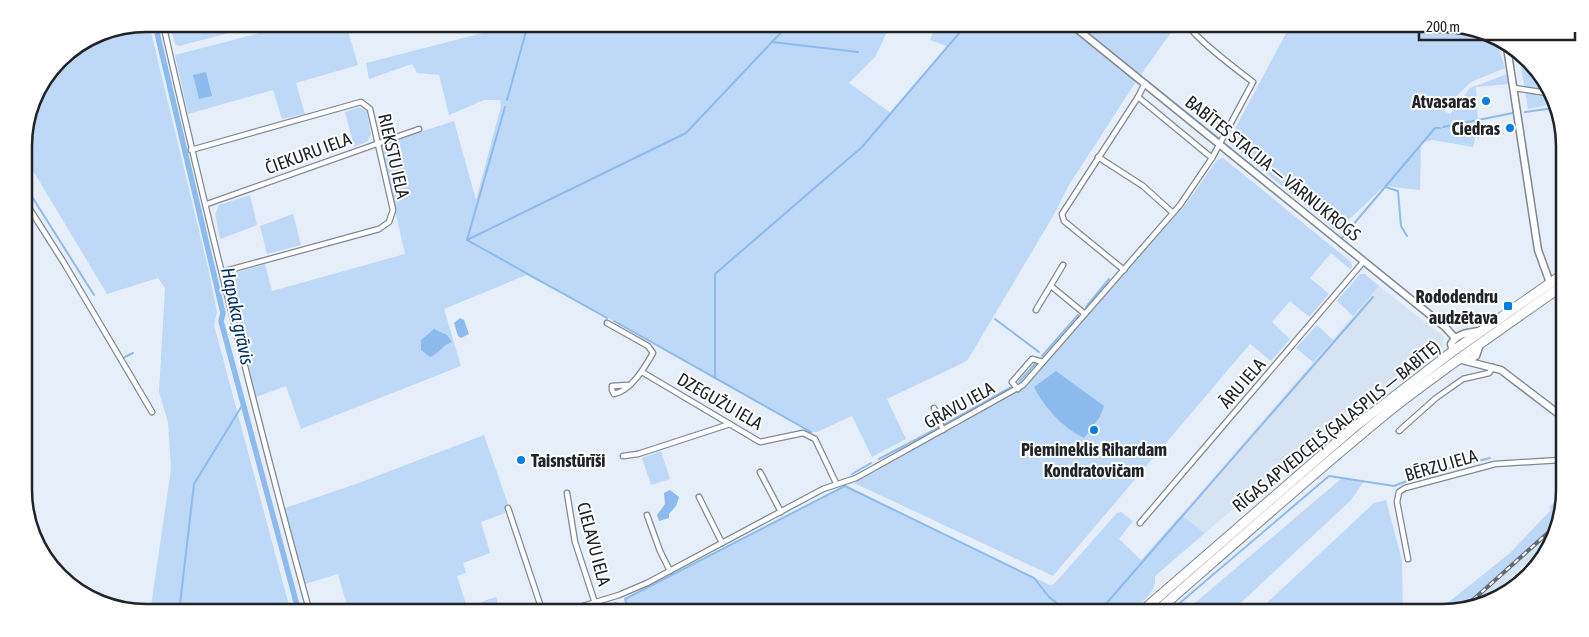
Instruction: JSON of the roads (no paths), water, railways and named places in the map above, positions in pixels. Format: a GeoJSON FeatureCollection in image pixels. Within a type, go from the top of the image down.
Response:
{"type":"FeatureCollection","features":[{"type":"Feature","properties":{"kind":"highway","name":"RĪGAS APVEDCEĻŠ (SALASPILS — BABĪTE)"},"geometry":{"type":"LineString","coordinates":[[1150,604],[1334,444],[1479,331],[1556,278]]}},
{"type":"Feature","properties":{"kind":"highway","name":"RĪGAS APVEDCEĻŠ (SALASPILS — BABĪTE)"},"geometry":{"type":"LineString","coordinates":[[1165,604],[1338,454],[1463,360],[1481,342],[1556,290]]}},
{"type":"Feature","properties":{"kind":"highway"},"geometry":{"type":"LineString","coordinates":[[1334,444],[1332,452],[1338,454]]}},
{"type":"Feature","properties":{"kind":"main road","name":"BABĪTES STACIJA — VĀRNUKROGS"},"geometry":{"type":"LineString","coordinates":[[1081,32],[1364,261],[1455,338]]}},
{"type":"Feature","properties":{"kind":"main road"},"geometry":{"type":"LineString","coordinates":[[1508,54],[1538,250],[1550,283]]}},
{"type":"Feature","properties":{"kind":"main road"},"geometry":{"type":"LineString","coordinates":[[1453,351],[1451,344],[1455,338],[1462,334],[1479,331]]}},
{"type":"Feature","properties":{"kind":"main road"},"geometry":{"type":"LineString","coordinates":[[1463,360],[1474,359],[1481,342]]}},
{"type":"Feature","properties":{"kind":"main road"},"geometry":{"type":"LineString","coordinates":[[1477,354],[1486,365]]}},
{"type":"Feature","properties":{"kind":"main road"},"geometry":{"type":"LineString","coordinates":[[1463,360],[1501,370],[1556,412]]}},
{"type":"Feature","properties":{"kind":"street"},"geometry":{"type":"LineString","coordinates":[[165,32],[191,150],[207,204],[242,360],[308,604]]}},
{"type":"Feature","properties":{"kind":"street","name":"GRAVU IELA"},"geometry":{"type":"LineString","coordinates":[[592,604],[626,592],[670,571],[836,483],[856,478],[1018,388],[1174,213],[1212,158],[1253,82],[1193,32]]}},
{"type":"Feature","properties":{"kind":"street"},"geometry":{"type":"LineString","coordinates":[[1124,270],[1062,218],[1071,197],[1138,97],[1145,83]]}},
{"type":"Feature","properties":{"kind":"street"},"geometry":{"type":"LineString","coordinates":[[1514,88],[1542,92]]}},
{"type":"Feature","properties":{"kind":"street"},"geometry":{"type":"LineString","coordinates":[[1138,97],[1212,158]]}},
{"type":"Feature","properties":{"kind":"street","name":"RIEKSTU IELA"},"geometry":{"type":"LineString","coordinates":[[191,150],[361,102],[370,109],[376,144],[393,210],[389,222],[380,228],[222,272]]}},
{"type":"Feature","properties":{"kind":"street","name":"ČIEKURU IELA"},"geometry":{"type":"LineString","coordinates":[[207,204],[419,129]]}},
{"type":"Feature","properties":{"kind":"street"},"geometry":{"type":"LineString","coordinates":[[1098,157],[1143,186],[1174,213]]}},
{"type":"Feature","properties":{"kind":"street"},"geometry":{"type":"LineString","coordinates":[[33,214],[152,412]]}},
{"type":"Feature","properties":{"kind":"street","name":"ĀRU IELA"},"geometry":{"type":"LineString","coordinates":[[1140,524],[1364,261]]}},
{"type":"Feature","properties":{"kind":"street"},"geometry":{"type":"LineString","coordinates":[[1036,310],[1064,265]]}},
{"type":"Feature","properties":{"kind":"street"},"geometry":{"type":"LineString","coordinates":[[1051,286],[1085,314]]}},
{"type":"Feature","properties":{"kind":"street"},"geometry":{"type":"LineString","coordinates":[[607,323],[648,346],[653,353],[642,372],[628,385]]}},
{"type":"Feature","properties":{"kind":"street"},"geometry":{"type":"LineString","coordinates":[[1018,388],[1012,382],[1032,358],[1043,362]]}},
{"type":"Feature","properties":{"kind":"street"},"geometry":{"type":"LineString","coordinates":[[1399,431],[1463,379],[1489,373],[1493,367]]}},
{"type":"Feature","properties":{"kind":"street","name":"DZEGUŽU IELA"},"geometry":{"type":"LineString","coordinates":[[642,372],[760,442],[803,433],[815,439],[836,483]]}},
{"type":"Feature","properties":{"kind":"street"},"geometry":{"type":"LineString","coordinates":[[934,408],[944,430]]}},
{"type":"Feature","properties":{"kind":"street"},"geometry":{"type":"LineString","coordinates":[[623,456],[638,454],[730,424]]}},
{"type":"Feature","properties":{"kind":"street","name":"BĒRZU IELA"},"geometry":{"type":"LineString","coordinates":[[1408,559],[1397,502],[1399,492],[1405,488],[1495,464],[1556,460]]}},
{"type":"Feature","properties":{"kind":"street"},"geometry":{"type":"LineString","coordinates":[[760,472],[781,512]]}},
{"type":"Feature","properties":{"kind":"street","name":"CIELAVU IELA"},"geometry":{"type":"LineString","coordinates":[[566,493],[575,542],[595,603]]}},
{"type":"Feature","properties":{"kind":"street"},"geometry":{"type":"LineString","coordinates":[[699,497],[722,543]]}},
{"type":"Feature","properties":{"kind":"street"},"geometry":{"type":"LineString","coordinates":[[508,508],[540,604]]}},
{"type":"Feature","properties":{"kind":"street"},"geometry":{"type":"LineString","coordinates":[[647,515],[660,551],[670,571]]}},
{"type":"Feature","properties":{"kind":"waterway","name":"Hapaka grāvis"},"geometry":{"type":"LineString","coordinates":[[157,32],[223,313],[221,321],[297,604]]}},
{"type":"Feature","properties":{"kind":"waterway"},"geometry":{"type":"LineString","coordinates":[[507,100],[526,32]]}},
{"type":"Feature","properties":{"kind":"waterway"},"geometry":{"type":"LineString","coordinates":[[772,42],[781,32]]}},
{"type":"Feature","properties":{"kind":"waterway"},"geometry":{"type":"LineString","coordinates":[[715,378],[715,274],[862,147],[960,32]]}},
{"type":"Feature","properties":{"kind":"waterway"},"geometry":{"type":"LineString","coordinates":[[467,240],[686,133],[772,42],[858,52]]}},
{"type":"Feature","properties":{"kind":"waterway"},"geometry":{"type":"LineString","coordinates":[[1147,81],[1218,138]]}},
{"type":"Feature","properties":{"kind":"waterway"},"geometry":{"type":"LineString","coordinates":[[467,240],[505,107]]}},
{"type":"Feature","properties":{"kind":"waterway"},"geometry":{"type":"LineString","coordinates":[[1525,112],[1550,109]]}},
{"type":"Feature","properties":{"kind":"waterway"},"geometry":{"type":"LineString","coordinates":[[1443,127],[1513,113]]}},
{"type":"Feature","properties":{"kind":"waterway"},"geometry":{"type":"LineString","coordinates":[[1341,239],[1435,128],[1440,128]]}},
{"type":"Feature","properties":{"kind":"waterway"},"geometry":{"type":"LineString","coordinates":[[1225,144],[1297,203]]}},
{"type":"Feature","properties":{"kind":"waterway"},"geometry":{"type":"LineString","coordinates":[[1385,187],[1398,191],[1401,226],[1407,236]]}},
{"type":"Feature","properties":{"kind":"waterway"},"geometry":{"type":"LineString","coordinates":[[33,198],[94,295]]}},
{"type":"Feature","properties":{"kind":"waterway"},"geometry":{"type":"LineString","coordinates":[[467,240],[607,318]]}},
{"type":"Feature","properties":{"kind":"waterway"},"geometry":{"type":"LineString","coordinates":[[1086,307],[1109,279]]}},
{"type":"Feature","properties":{"kind":"waterway"},"geometry":{"type":"LineString","coordinates":[[1106,604],[1373,297]]}},
{"type":"Feature","properties":{"kind":"waterway"},"geometry":{"type":"LineString","coordinates":[[1042,356],[1078,315]]}},
{"type":"Feature","properties":{"kind":"waterway"},"geometry":{"type":"LineString","coordinates":[[995,319],[1039,352]]}},
{"type":"Feature","properties":{"kind":"waterway"},"geometry":{"type":"LineString","coordinates":[[614,321],[811,432]]}},
{"type":"Feature","properties":{"kind":"waterway"},"geometry":{"type":"LineString","coordinates":[[125,357],[133,353]]}},
{"type":"Feature","properties":{"kind":"waterway"},"geometry":{"type":"LineString","coordinates":[[1019,382],[1035,364]]}},
{"type":"Feature","properties":{"kind":"waterway"},"geometry":{"type":"LineString","coordinates":[[945,424],[1011,387]]}},
{"type":"Feature","properties":{"kind":"waterway"},"geometry":{"type":"LineString","coordinates":[[180,604],[194,484],[243,404]]}},
{"type":"Feature","properties":{"kind":"waterway"},"geometry":{"type":"LineString","coordinates":[[879,459],[938,428]]}},
{"type":"Feature","properties":{"kind":"waterway"},"geometry":{"type":"LineString","coordinates":[[1428,474],[1490,458]]}},
{"type":"Feature","properties":{"kind":"waterway"},"geometry":{"type":"LineString","coordinates":[[852,474],[871,463]]}},
{"type":"Feature","properties":{"kind":"waterway"},"geometry":{"type":"LineString","coordinates":[[1179,604],[1329,476],[1394,486],[1420,476]]}},
{"type":"Feature","properties":{"kind":"waterway"},"geometry":{"type":"LineString","coordinates":[[626,604],[625,599],[845,486],[1034,578],[1049,597],[1058,604]]}},
{"type":"Feature","properties":{"kind":"railway"},"geometry":{"type":"LineString","coordinates":[[1472,601],[1548,532]]}},
{"type":"Feature","properties":{"kind":"place","name":"Atvasaras"},"geometry":{"type":"Point","coordinates":[1486,101]}},
{"type":"Feature","properties":{"kind":"place","name":"Ciedras"},"geometry":{"type":"Point","coordinates":[1510,128]}},
{"type":"Feature","properties":{"kind":"place","name":"Rododendru audzētava"},"geometry":{"type":"Point","coordinates":[1508,306]}},
{"type":"Feature","properties":{"kind":"place","name":"Piemineklis Rihardam Kondratovičam"},"geometry":{"type":"Point","coordinates":[1094,430]}},
{"type":"Feature","properties":{"kind":"place","name":"Taisnstūrīši"},"geometry":{"type":"Point","coordinates":[521,460]}}]}
